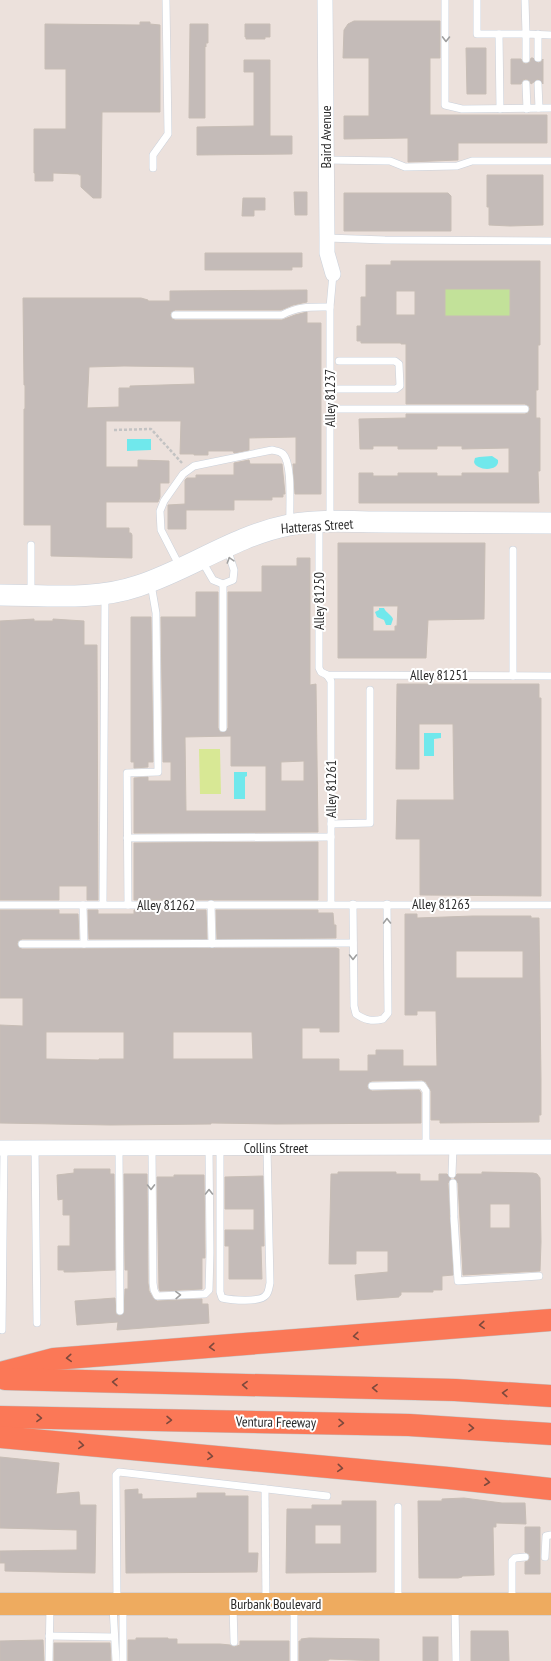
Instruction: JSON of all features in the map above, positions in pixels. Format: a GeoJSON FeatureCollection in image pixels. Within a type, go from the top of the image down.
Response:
{"type":"FeatureCollection","features":[{"type":"Feature","properties":{"kind":"highway"},"geometry":{"type":"LineString","coordinates":[[0,1373],[54,1359],[551,1320]]}},
{"type":"Feature","properties":{"kind":"highway"},"geometry":{"type":"LineString","coordinates":[[0,1379],[455,1390],[547,1395]]}},
{"type":"Feature","properties":{"kind":"highway","name":"Ventura Freeway"},"geometry":{"type":"LineString","coordinates":[[0,1417],[409,1425],[549,1434]]}},
{"type":"Feature","properties":{"kind":"highway"},"geometry":{"type":"LineString","coordinates":[[0,1438],[448,1478],[551,1489]]}},
{"type":"Feature","properties":{"kind":"main road","name":"Burbank Boulevard"},"geometry":{"type":"LineString","coordinates":[[0,1604],[551,1604]]}},
{"type":"Feature","properties":{"kind":"street","name":"Baird Avenue"},"geometry":{"type":"LineString","coordinates":[[325,0],[327,254],[333,274]]}},
{"type":"Feature","properties":{"kind":"street","name":"Hatteras Street"},"geometry":{"type":"LineString","coordinates":[[0,595],[86,596],[121,591],[150,582],[181,569],[226,546],[266,531],[290,525],[324,522],[551,522]]}},
{"type":"Feature","properties":{"kind":"street","name":"Collins Street"},"geometry":{"type":"LineString","coordinates":[[2,1148],[551,1147]]}},
{"type":"Feature","properties":{"kind":"lane"},"geometry":{"type":"LineString","coordinates":[[153,168],[153,155],[168,134],[166,0]]}},
{"type":"Feature","properties":{"kind":"lane"},"geometry":{"type":"LineString","coordinates":[[445,0],[445,105],[462,109],[551,108]]}},
{"type":"Feature","properties":{"kind":"lane"},"geometry":{"type":"LineString","coordinates":[[477,0],[477,34],[551,35]]}},
{"type":"Feature","properties":{"kind":"lane"},"geometry":{"type":"LineString","coordinates":[[525,0],[526,59]]}},
{"type":"Feature","properties":{"kind":"lane"},"geometry":{"type":"LineString","coordinates":[[499,34],[500,109]]}},
{"type":"Feature","properties":{"kind":"lane"},"geometry":{"type":"LineString","coordinates":[[538,34],[538,58]]}},
{"type":"Feature","properties":{"kind":"lane"},"geometry":{"type":"LineString","coordinates":[[526,84],[527,109]]}},
{"type":"Feature","properties":{"kind":"lane"},"geometry":{"type":"LineString","coordinates":[[538,84],[539,108]]}},
{"type":"Feature","properties":{"kind":"lane"},"geometry":{"type":"LineString","coordinates":[[326,160],[390,161],[405,167],[457,166],[472,161],[551,161]]}},
{"type":"Feature","properties":{"kind":"lane"},"geometry":{"type":"LineString","coordinates":[[327,238],[551,241]]}},
{"type":"Feature","properties":{"kind":"lane","name":"Alley 81237"},"geometry":{"type":"LineString","coordinates":[[324,522],[330,409],[330,307],[333,274]]}},
{"type":"Feature","properties":{"kind":"lane"},"geometry":{"type":"LineString","coordinates":[[175,315],[282,315],[293,309],[305,307],[330,307]]}},
{"type":"Feature","properties":{"kind":"lane"},"geometry":{"type":"LineString","coordinates":[[330,389],[396,389],[400,386],[399,364],[395,361],[339,361]]}},
{"type":"Feature","properties":{"kind":"lane"},"geometry":{"type":"LineString","coordinates":[[330,409],[525,410]]}},
{"type":"Feature","properties":{"kind":"lane"},"geometry":{"type":"LineString","coordinates":[[181,569],[161,530],[160,511],[164,501],[183,474],[194,466],[272,450],[278,451],[284,455],[288,466],[290,525]]}},
{"type":"Feature","properties":{"kind":"lane","name":"Alley 81250"},"geometry":{"type":"LineString","coordinates":[[324,522],[319,668],[321,672],[327,675]]}},
{"type":"Feature","properties":{"kind":"lane"},"geometry":{"type":"LineString","coordinates":[[31,545],[31,595]]}},
{"type":"Feature","properties":{"kind":"lane"},"geometry":{"type":"LineString","coordinates":[[200,559],[213,580],[223,584],[233,580],[234,570],[226,546]]}},
{"type":"Feature","properties":{"kind":"lane"},"geometry":{"type":"LineString","coordinates":[[513,550],[513,676]]}},
{"type":"Feature","properties":{"kind":"lane"},"geometry":{"type":"LineString","coordinates":[[128,905],[126,773],[158,772],[157,623],[155,604],[150,582]]}},
{"type":"Feature","properties":{"kind":"lane"},"geometry":{"type":"LineString","coordinates":[[223,584],[223,728]]}},
{"type":"Feature","properties":{"kind":"lane"},"geometry":{"type":"LineString","coordinates":[[103,904],[105,594]]}},
{"type":"Feature","properties":{"kind":"lane","name":"Alley 81251"},"geometry":{"type":"LineString","coordinates":[[327,675],[551,676]]}},
{"type":"Feature","properties":{"kind":"lane","name":"Alley 81261"},"geometry":{"type":"LineString","coordinates":[[327,675],[330,681],[331,904]]}},
{"type":"Feature","properties":{"kind":"lane"},"geometry":{"type":"LineString","coordinates":[[331,824],[370,823],[370,690]]}},
{"type":"Feature","properties":{"kind":"lane"},"geometry":{"type":"LineString","coordinates":[[127,838],[331,837]]}},
{"type":"Feature","properties":{"kind":"lane"},"geometry":{"type":"LineString","coordinates":[[211,904],[212,944]]}},
{"type":"Feature","properties":{"kind":"lane","name":"Alley 81262"},"geometry":{"type":"LineString","coordinates":[[0,905],[331,904]]}},
{"type":"Feature","properties":{"kind":"lane","name":"Alley 81263"},"geometry":{"type":"LineString","coordinates":[[331,904],[551,904]]}},
{"type":"Feature","properties":{"kind":"lane"},"geometry":{"type":"LineString","coordinates":[[353,904],[353,996],[356,1014],[364,1020],[373,1022],[383,1019],[388,1012],[387,904]]}},
{"type":"Feature","properties":{"kind":"lane"},"geometry":{"type":"LineString","coordinates":[[84,905],[84,944]]}},
{"type":"Feature","properties":{"kind":"lane"},"geometry":{"type":"LineString","coordinates":[[22,944],[353,943]]}},
{"type":"Feature","properties":{"kind":"lane"},"geometry":{"type":"LineString","coordinates":[[372,1086],[422,1085],[424,1087],[426,1090],[426,1148]]}},
{"type":"Feature","properties":{"kind":"lane"},"geometry":{"type":"LineString","coordinates":[[2,1148],[2,1330]]}},
{"type":"Feature","properties":{"kind":"lane"},"geometry":{"type":"LineString","coordinates":[[35,1148],[37,1323]]}},
{"type":"Feature","properties":{"kind":"lane"},"geometry":{"type":"LineString","coordinates":[[119,1148],[120,1311]]}},
{"type":"Feature","properties":{"kind":"lane"},"geometry":{"type":"LineString","coordinates":[[152,1148],[153,1283],[154,1290],[158,1296],[204,1294],[209,1290],[214,1148]]}},
{"type":"Feature","properties":{"kind":"lane"},"geometry":{"type":"LineString","coordinates":[[214,1148],[220,1292],[222,1298],[236,1300],[263,1298],[268,1294],[270,1283],[267,1148]]}},
{"type":"Feature","properties":{"kind":"lane"},"geometry":{"type":"LineString","coordinates":[[452,1174],[453,1148]]}},
{"type":"Feature","properties":{"kind":"lane"},"geometry":{"type":"LineString","coordinates":[[453,1183],[458,1281],[539,1276]]}},
{"type":"Feature","properties":{"kind":"lane"},"geometry":{"type":"LineString","coordinates":[[122,1661],[118,1604],[116,1475],[119,1472],[327,1496]]}},
{"type":"Feature","properties":{"kind":"lane"},"geometry":{"type":"LineString","coordinates":[[265,1489],[266,1604]]}},
{"type":"Feature","properties":{"kind":"lane"},"geometry":{"type":"LineString","coordinates":[[398,1507],[398,1605]]}},
{"type":"Feature","properties":{"kind":"lane"},"geometry":{"type":"LineString","coordinates":[[545,1557],[546,1536],[551,1535]]}},
{"type":"Feature","properties":{"kind":"lane"},"geometry":{"type":"LineString","coordinates":[[512,1604],[512,1561],[515,1558],[525,1557]]}},
{"type":"Feature","properties":{"kind":"lane"},"geometry":{"type":"LineString","coordinates":[[49,1661],[50,1604]]}},
{"type":"Feature","properties":{"kind":"lane"},"geometry":{"type":"LineString","coordinates":[[116,1661],[114,1637],[118,1604]]}},
{"type":"Feature","properties":{"kind":"lane"},"geometry":{"type":"LineString","coordinates":[[233,1604],[234,1642]]}},
{"type":"Feature","properties":{"kind":"lane"},"geometry":{"type":"LineString","coordinates":[[294,1604],[294,1661]]}},
{"type":"Feature","properties":{"kind":"lane"},"geometry":{"type":"LineString","coordinates":[[455,1605],[456,1661]]}},
{"type":"Feature","properties":{"kind":"lane"},"geometry":{"type":"LineString","coordinates":[[49,1636],[114,1637]]}},
{"type":"Feature","properties":{"kind":"path"},"geometry":{"type":"LineString","coordinates":[[114,430],[151,429],[188,469]]}},
{"type":"Feature","properties":{"kind":"green space"},"geometry":{"type":"Polygon","coordinates":[[[440,287],[451,289],[510,289],[510,316],[440,318],[440,287]]]}},
{"type":"Feature","properties":{"kind":"green space"},"geometry":{"type":"Polygon","coordinates":[[[199,749],[220,749],[221,794],[200,794],[199,749]]]}},
{"type":"Feature","properties":{"kind":"water"},"geometry":{"type":"Polygon","coordinates":[[[127,439],[151,439],[151,450],[127,451],[127,439]]]}},
{"type":"Feature","properties":{"kind":"water"},"geometry":{"type":"Polygon","coordinates":[[[492,456],[498,460],[498,464],[495,467],[488,469],[479,467],[474,462],[475,458],[492,456]]]}},
{"type":"Feature","properties":{"kind":"water"},"geometry":{"type":"Polygon","coordinates":[[[379,608],[384,608],[392,617],[393,619],[391,625],[386,625],[384,620],[377,617],[375,612],[379,610],[379,608]]]}},
{"type":"Feature","properties":{"kind":"water"},"geometry":{"type":"Polygon","coordinates":[[[424,733],[441,733],[441,738],[434,739],[434,756],[424,756],[424,733]]]}},
{"type":"Feature","properties":{"kind":"water"},"geometry":{"type":"Polygon","coordinates":[[[234,772],[247,772],[247,776],[245,777],[245,799],[234,799],[234,772]]]}},
{"type":"Feature","properties":{"kind":"building"},"geometry":{"type":"Polygon","coordinates":[[[354,21],[440,21],[440,58],[430,58],[430,115],[547,115],[547,143],[458,143],[458,160],[408,162],[408,138],[344,139],[344,116],[369,116],[369,58],[343,58],[344,30],[348,24],[354,21]]]}},
{"type":"Feature","properties":{"kind":"building"},"geometry":{"type":"Polygon","coordinates":[[[140,22],[150,22],[150,24],[160,25],[160,112],[102,112],[101,198],[93,198],[81,187],[81,175],[79,174],[53,173],[53,181],[35,181],[34,129],[66,129],[66,69],[45,69],[45,24],[140,25],[140,22]]]}},
{"type":"Feature","properties":{"kind":"building"},"geometry":{"type":"Polygon","coordinates":[[[190,24],[208,24],[208,43],[206,43],[206,47],[205,46],[205,118],[189,118],[190,24]]]}},
{"type":"Feature","properties":{"kind":"building"},"geometry":{"type":"Polygon","coordinates":[[[245,24],[270,24],[270,37],[265,37],[265,39],[246,39],[245,24]]]}},
{"type":"Feature","properties":{"kind":"building"},"geometry":{"type":"Polygon","coordinates":[[[466,48],[486,48],[486,94],[467,94],[466,48]]]}},
{"type":"Feature","properties":{"kind":"building"},"geometry":{"type":"Polygon","coordinates":[[[531,58],[538,63],[543,59],[543,84],[538,79],[531,84],[530,81],[526,79],[523,80],[521,84],[511,84],[511,59],[521,59],[523,63],[526,64],[530,62],[531,58]]]}},
{"type":"Feature","properties":{"kind":"building"},"geometry":{"type":"Polygon","coordinates":[[[244,60],[270,60],[270,136],[292,136],[292,154],[197,155],[197,127],[254,126],[254,72],[244,72],[244,60]]]}},
{"type":"Feature","properties":{"kind":"building"},"geometry":{"type":"Polygon","coordinates":[[[487,175],[543,175],[543,225],[489,225],[489,207],[487,207],[487,175]]]}},
{"type":"Feature","properties":{"kind":"building"},"geometry":{"type":"Polygon","coordinates":[[[294,192],[307,192],[307,215],[295,215],[294,192]]]}},
{"type":"Feature","properties":{"kind":"building"},"geometry":{"type":"Polygon","coordinates":[[[344,193],[448,193],[451,196],[451,231],[344,231],[344,193]]]}},
{"type":"Feature","properties":{"kind":"building"},"geometry":{"type":"Polygon","coordinates":[[[243,198],[265,198],[265,210],[254,210],[254,216],[242,216],[243,198]]]}},
{"type":"Feature","properties":{"kind":"building"},"geometry":{"type":"Polygon","coordinates":[[[205,253],[302,253],[302,267],[292,267],[292,270],[205,270],[205,253]]]}},
{"type":"Feature","properties":{"kind":"building"},"geometry":{"type":"Polygon","coordinates":[[[391,261],[540,261],[540,345],[538,345],[538,390],[536,390],[536,418],[540,418],[540,471],[538,471],[539,503],[359,503],[359,473],[373,473],[373,476],[398,476],[398,473],[437,473],[437,476],[462,476],[462,473],[509,473],[509,448],[462,449],[462,446],[437,446],[437,449],[398,449],[398,446],[373,446],[373,449],[360,449],[359,419],[406,418],[406,414],[525,414],[528,413],[530,409],[529,406],[525,404],[406,404],[406,344],[361,343],[361,341],[357,341],[357,326],[361,326],[361,297],[366,297],[366,265],[391,265],[391,261]],[[445,289],[445,316],[510,316],[510,289],[445,289]],[[396,291],[396,315],[415,315],[415,291],[396,291]]]}},
{"type":"Feature","properties":{"kind":"building"},"geometry":{"type":"Polygon","coordinates":[[[307,290],[307,302],[293,305],[281,310],[175,310],[171,312],[170,315],[172,319],[175,320],[282,320],[307,312],[307,323],[321,323],[321,494],[295,494],[293,464],[296,464],[296,437],[249,438],[249,450],[234,453],[233,451],[208,451],[208,455],[180,454],[181,421],[106,421],[106,467],[138,467],[138,460],[169,461],[169,483],[160,483],[160,497],[158,502],[106,502],[106,528],[129,528],[129,533],[132,535],[132,558],[51,556],[51,525],[24,525],[25,385],[23,298],[141,298],[148,301],[170,301],[170,291],[307,290]],[[89,367],[87,408],[119,407],[119,388],[130,388],[130,386],[195,384],[194,367],[89,367]]]}},
{"type":"Feature","properties":{"kind":"building"},"geometry":{"type":"Polygon","coordinates":[[[249,460],[250,464],[282,464],[285,494],[283,494],[283,497],[272,497],[272,500],[234,500],[234,510],[186,510],[186,529],[168,529],[168,505],[185,504],[185,480],[187,478],[196,478],[196,475],[234,475],[234,463],[249,460]]]}},
{"type":"Feature","properties":{"kind":"building"},"geometry":{"type":"Polygon","coordinates":[[[338,543],[485,543],[484,619],[428,620],[426,658],[338,658],[338,543]],[[373,606],[373,631],[395,631],[395,626],[397,626],[398,606],[373,606]]]}},
{"type":"Feature","properties":{"kind":"building"},"geometry":{"type":"Polygon","coordinates":[[[297,558],[310,558],[310,685],[316,684],[318,832],[134,833],[134,778],[148,777],[148,781],[171,781],[171,762],[163,762],[161,617],[196,617],[196,592],[218,592],[218,728],[220,732],[225,732],[228,728],[228,592],[262,592],[262,566],[297,566],[297,558]],[[231,736],[185,737],[186,811],[266,811],[266,766],[231,766],[231,736]],[[304,761],[281,762],[281,781],[304,781],[304,761]]]}},
{"type":"Feature","properties":{"kind":"building"},"geometry":{"type":"Polygon","coordinates":[[[131,617],[151,617],[153,762],[148,762],[148,767],[134,768],[134,762],[131,762],[131,617]]]}},
{"type":"Feature","properties":{"kind":"building"},"geometry":{"type":"Polygon","coordinates":[[[34,619],[34,621],[53,621],[53,619],[84,621],[84,645],[97,645],[98,900],[87,900],[87,886],[59,886],[59,900],[0,900],[0,621],[34,619]]]}},
{"type":"Feature","properties":{"kind":"building"},"geometry":{"type":"Polygon","coordinates":[[[397,684],[539,684],[539,698],[541,698],[541,896],[420,895],[420,839],[396,839],[397,800],[454,800],[453,724],[419,724],[419,769],[396,769],[397,684]]]}},
{"type":"Feature","properties":{"kind":"building"},"geometry":{"type":"Polygon","coordinates":[[[318,842],[318,900],[134,900],[134,843],[318,842]]]}},
{"type":"Feature","properties":{"kind":"building"},"geometry":{"type":"Polygon","coordinates":[[[0,910],[59,910],[59,914],[78,914],[79,939],[22,939],[18,941],[17,944],[19,948],[22,949],[336,948],[339,949],[339,1032],[320,1032],[320,1028],[302,1028],[302,1059],[339,1059],[339,1071],[368,1071],[368,1055],[376,1055],[376,1050],[403,1050],[403,1066],[437,1066],[436,1011],[417,1011],[417,1015],[405,1015],[405,914],[417,914],[417,918],[531,916],[531,918],[539,918],[541,1115],[539,1115],[539,1122],[440,1123],[440,1120],[431,1120],[431,1091],[426,1082],[422,1080],[372,1081],[369,1082],[367,1086],[368,1089],[372,1091],[419,1090],[421,1093],[421,1123],[211,1123],[110,1125],[0,1123],[0,1025],[23,1026],[23,998],[0,998],[0,910]],[[456,951],[456,978],[523,978],[523,951],[456,951]],[[46,1032],[46,1059],[124,1059],[124,1032],[46,1032]],[[173,1032],[173,1059],[253,1059],[252,1032],[173,1032]]]}},
{"type":"Feature","properties":{"kind":"building"},"geometry":{"type":"Polygon","coordinates":[[[88,910],[98,910],[98,914],[134,914],[134,910],[206,910],[207,939],[89,939],[88,910]]]}},
{"type":"Feature","properties":{"kind":"building"},"geometry":{"type":"Polygon","coordinates":[[[216,910],[318,910],[318,913],[333,913],[334,925],[336,925],[336,938],[217,939],[216,910]]]}},
{"type":"Feature","properties":{"kind":"building"},"geometry":{"type":"Polygon","coordinates":[[[74,1169],[110,1169],[110,1174],[114,1174],[115,1270],[64,1272],[64,1270],[58,1270],[58,1246],[70,1246],[70,1215],[63,1215],[63,1199],[58,1200],[57,1175],[74,1173],[74,1169]]]}},
{"type":"Feature","properties":{"kind":"building"},"geometry":{"type":"Polygon","coordinates":[[[338,1172],[396,1172],[396,1174],[420,1174],[420,1181],[439,1181],[439,1174],[447,1174],[451,1179],[448,1183],[453,1275],[442,1276],[442,1290],[433,1290],[433,1292],[401,1292],[399,1297],[357,1300],[355,1275],[388,1272],[388,1251],[356,1251],[356,1264],[329,1264],[331,1174],[338,1174],[338,1172]]]}},
{"type":"Feature","properties":{"kind":"building"},"geometry":{"type":"Polygon","coordinates":[[[482,1172],[533,1173],[537,1174],[540,1178],[540,1271],[463,1275],[458,1183],[454,1178],[457,1174],[482,1174],[482,1172]],[[490,1204],[490,1228],[510,1228],[510,1204],[490,1204]]]}},
{"type":"Feature","properties":{"kind":"building"},"geometry":{"type":"Polygon","coordinates":[[[124,1174],[147,1174],[149,1291],[153,1298],[157,1301],[202,1299],[202,1304],[208,1304],[209,1323],[117,1330],[118,1322],[77,1325],[75,1301],[115,1298],[116,1314],[120,1316],[124,1313],[125,1289],[128,1289],[128,1270],[125,1270],[124,1174]]]}},
{"type":"Feature","properties":{"kind":"building"},"geometry":{"type":"Polygon","coordinates":[[[174,1175],[204,1175],[205,1258],[202,1258],[202,1289],[160,1291],[159,1288],[157,1177],[174,1177],[174,1175]]]}},
{"type":"Feature","properties":{"kind":"building"},"geometry":{"type":"Polygon","coordinates":[[[263,1176],[264,1246],[261,1246],[262,1279],[229,1279],[229,1246],[225,1246],[225,1230],[254,1230],[254,1209],[225,1209],[225,1177],[263,1176]]]}},
{"type":"Feature","properties":{"kind":"building"},"geometry":{"type":"Polygon","coordinates":[[[0,1457],[59,1463],[56,1494],[79,1492],[80,1505],[96,1505],[95,1573],[5,1571],[5,1563],[0,1563],[0,1551],[77,1550],[77,1530],[0,1528],[0,1457]]]}},
{"type":"Feature","properties":{"kind":"building"},"geometry":{"type":"Polygon","coordinates":[[[138,1489],[138,1494],[142,1494],[142,1499],[197,1498],[197,1493],[225,1493],[225,1496],[248,1496],[248,1553],[258,1553],[257,1572],[126,1573],[125,1490],[138,1489]]]}},
{"type":"Feature","properties":{"kind":"building"},"geometry":{"type":"Polygon","coordinates":[[[464,1498],[502,1503],[525,1503],[526,1524],[496,1523],[496,1527],[493,1527],[494,1575],[462,1576],[458,1578],[419,1578],[418,1501],[442,1501],[442,1499],[464,1498]]]}},
{"type":"Feature","properties":{"kind":"building"},"geometry":{"type":"Polygon","coordinates":[[[342,1501],[376,1501],[376,1572],[286,1573],[287,1509],[312,1509],[312,1505],[342,1505],[342,1501]],[[315,1525],[315,1544],[341,1544],[341,1525],[315,1525]]]}},
{"type":"Feature","properties":{"kind":"building"},"geometry":{"type":"Polygon","coordinates":[[[525,1527],[540,1527],[540,1574],[525,1574],[525,1562],[528,1561],[530,1557],[529,1554],[525,1552],[525,1527]]]}},
{"type":"Feature","properties":{"kind":"building"},"geometry":{"type":"Polygon","coordinates":[[[471,1631],[508,1631],[509,1661],[471,1661],[471,1631]]]}},
{"type":"Feature","properties":{"kind":"building"},"geometry":{"type":"Polygon","coordinates":[[[423,1637],[438,1637],[438,1661],[423,1661],[423,1637]]]}},
{"type":"Feature","properties":{"kind":"building"},"geometry":{"type":"Polygon","coordinates":[[[136,1638],[168,1638],[177,1639],[177,1644],[220,1644],[234,1647],[240,1645],[240,1641],[289,1641],[289,1661],[128,1661],[128,1640],[136,1640],[136,1638]]]}},
{"type":"Feature","properties":{"kind":"building"},"geometry":{"type":"Polygon","coordinates":[[[301,1639],[379,1639],[379,1661],[329,1659],[320,1661],[299,1661],[299,1641],[301,1641],[301,1639]]]}},
{"type":"Feature","properties":{"kind":"building"},"geometry":{"type":"Polygon","coordinates":[[[43,1640],[44,1661],[0,1661],[0,1641],[43,1640]]]}},
{"type":"Feature","properties":{"kind":"building"},"geometry":{"type":"Polygon","coordinates":[[[54,1643],[110,1643],[111,1661],[54,1661],[54,1643]]]}}]}
